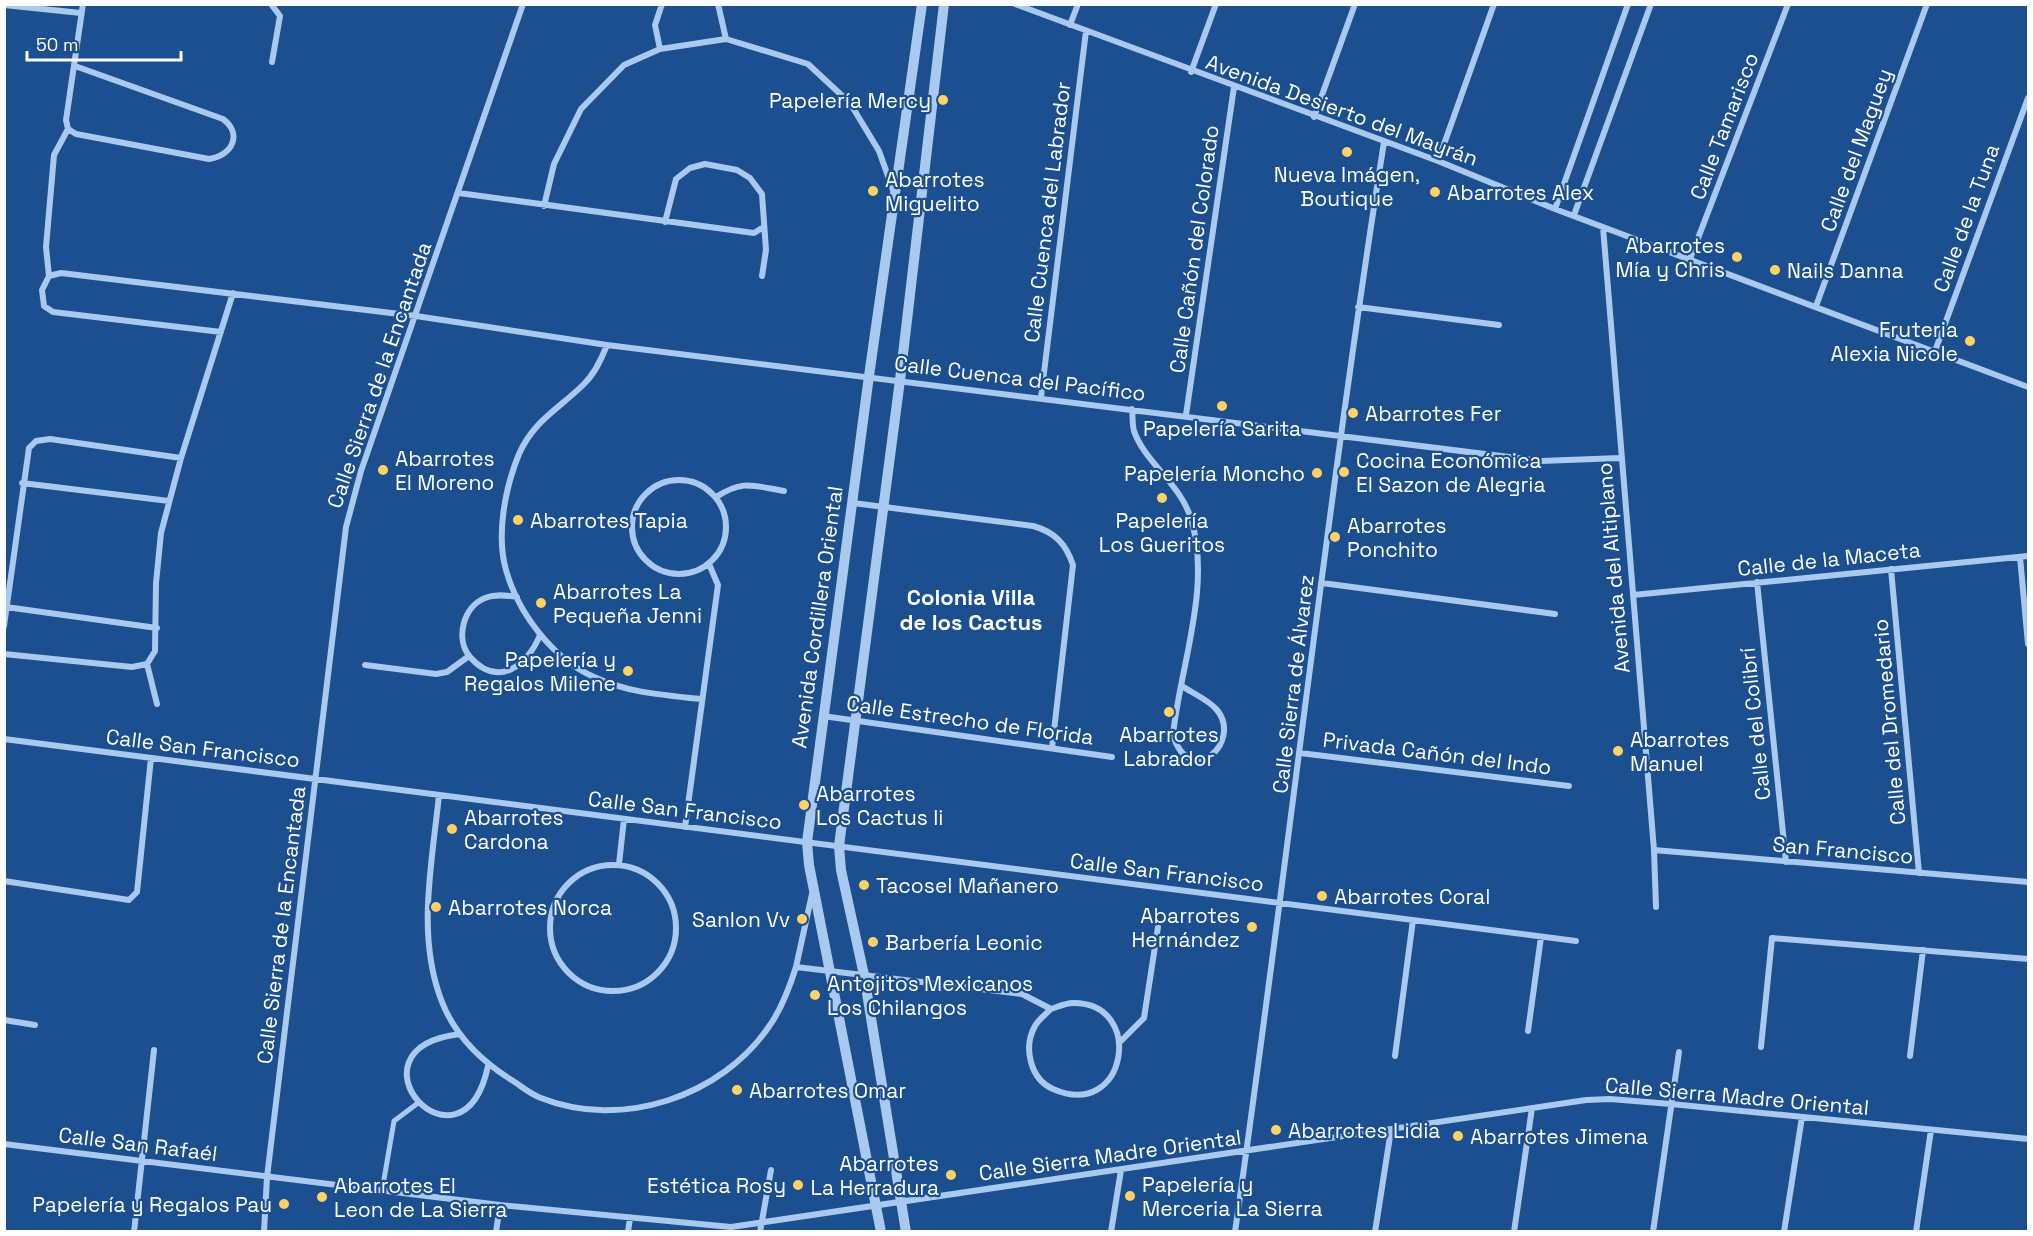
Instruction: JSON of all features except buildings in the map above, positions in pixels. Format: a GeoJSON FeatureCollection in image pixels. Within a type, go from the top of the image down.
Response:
{"type":"FeatureCollection","features":[{"type":"Feature","properties":{"kind":"street"},"geometry":{"type":"LineString","coordinates":[[83,4],[66,120],[68,129],[54,155],[46,247],[49,276],[42,295],[44,306],[53,312],[221,332]]}},
{"type":"Feature","properties":{"kind":"street"},"geometry":{"type":"LineString","coordinates":[[271,4],[280,16],[272,62]]}},
{"type":"Feature","properties":{"kind":"street","name":"Calle Sierra de la Encantada"},"geometry":{"type":"LineString","coordinates":[[264,1232],[267,1177],[346,527],[362,471],[523,4]]}},
{"type":"Feature","properties":{"kind":"street"},"geometry":{"type":"LineString","coordinates":[[660,48],[655,25],[662,4]]}},
{"type":"Feature","properties":{"kind":"street"},"geometry":{"type":"LineString","coordinates":[[718,4],[726,39]]}},
{"type":"Feature","properties":{"kind":"street","name":"Avenida Cordillera Oriental"},"geometry":{"type":"LineString","coordinates":[[881,1232],[813,886],[807,842],[869,376],[922,4]]}},
{"type":"Feature","properties":{"kind":"street"},"geometry":{"type":"LineString","coordinates":[[906,1232],[864,975],[841,870],[839,846],[900,380],[944,4]]}},
{"type":"Feature","properties":{"kind":"street","name":"Avenida Desierto del Mayrán"},"geometry":{"type":"LineString","coordinates":[[1015,4],[1191,72],[1438,161],[1555,209],[2028,387]]}},
{"type":"Feature","properties":{"kind":"street"},"geometry":{"type":"LineString","coordinates":[[1070,25],[1078,4]]}},
{"type":"Feature","properties":{"kind":"street"},"geometry":{"type":"LineString","coordinates":[[1191,72],[1216,4]]}},
{"type":"Feature","properties":{"kind":"street"},"geometry":{"type":"LineString","coordinates":[[1314,117],[1355,4]]}},
{"type":"Feature","properties":{"kind":"street"},"geometry":{"type":"LineString","coordinates":[[1438,161],[1494,4]]}},
{"type":"Feature","properties":{"kind":"street"},"geometry":{"type":"LineString","coordinates":[[1555,209],[1628,4]]}},
{"type":"Feature","properties":{"kind":"street"},"geometry":{"type":"LineString","coordinates":[[1574,215],[1651,4]]}},
{"type":"Feature","properties":{"kind":"street","name":"Calle Tamarisco"},"geometry":{"type":"LineString","coordinates":[[1690,259],[1788,4]]}},
{"type":"Feature","properties":{"kind":"street","name":"Calle del Maguey"},"geometry":{"type":"LineString","coordinates":[[1816,306],[1927,4]]}},
{"type":"Feature","properties":{"kind":"street"},"geometry":{"type":"LineString","coordinates":[[4,5],[81,13]]}},
{"type":"Feature","properties":{"kind":"street","name":"Calle Cuenca del Labrador"},"geometry":{"type":"LineString","coordinates":[[1041,398],[1086,31]]}},
{"type":"Feature","properties":{"kind":"street"},"geometry":{"type":"LineString","coordinates":[[544,206],[554,164],[581,109],[624,65],[660,48],[726,39],[808,64],[850,103],[879,151],[895,196]]}},
{"type":"Feature","properties":{"kind":"street"},"geometry":{"type":"LineString","coordinates":[[68,129],[76,134],[210,159],[222,157],[231,149],[235,134],[232,126],[223,119],[75,66]]}},
{"type":"Feature","properties":{"kind":"street","name":"Calle Cañón del Colorado"},"geometry":{"type":"LineString","coordinates":[[1186,415],[1234,87]]}},
{"type":"Feature","properties":{"kind":"street","name":"Calle de la Tuna"},"geometry":{"type":"LineString","coordinates":[[1935,351],[2028,98]]}},
{"type":"Feature","properties":{"kind":"street","name":"Calle Sierra de Álvarez"},"geometry":{"type":"LineString","coordinates":[[1235,1232],[1281,903],[1358,307],[1384,142]]}},
{"type":"Feature","properties":{"kind":"street"},"geometry":{"type":"LineString","coordinates":[[666,222],[676,179],[690,168],[705,164],[737,170],[750,178],[762,194],[765,218],[762,228],[766,250],[762,276]]}},
{"type":"Feature","properties":{"kind":"street"},"geometry":{"type":"LineString","coordinates":[[459,192],[544,206],[754,233],[762,228]]}},
{"type":"Feature","properties":{"kind":"street","name":"Avenida del Altiplano"},"geometry":{"type":"LineString","coordinates":[[1603,227],[1620,458],[1654,850],[1656,907]]}},
{"type":"Feature","properties":{"kind":"street","name":"Calle Cuenca del Pacífico"},"geometry":{"type":"LineString","coordinates":[[49,276],[61,273],[233,293],[416,316],[607,345],[1341,434],[1541,461],[1620,458]]}},
{"type":"Feature","properties":{"kind":"street"},"geometry":{"type":"LineString","coordinates":[[157,704],[147,664],[155,651],[156,583],[161,533],[181,458],[233,293]]}},
{"type":"Feature","properties":{"kind":"street"},"geometry":{"type":"LineString","coordinates":[[1358,307],[1499,325]]}},
{"type":"Feature","properties":{"kind":"street"},"geometry":{"type":"LineString","coordinates":[[607,345],[598,368],[584,385],[544,416],[520,453],[508,492],[502,532],[506,570],[517,597],[540,635],[560,655],[593,677],[639,693],[701,699]]}},
{"type":"Feature","properties":{"kind":"street"},"geometry":{"type":"LineString","coordinates":[[1132,409],[1134,431],[1143,447],[1179,492],[1191,517],[1198,547],[1197,579],[1173,735],[1178,749],[1185,757],[1200,760],[1214,755],[1222,743],[1223,724],[1217,710],[1182,686]]}},
{"type":"Feature","properties":{"kind":"street"},"geometry":{"type":"LineString","coordinates":[[4,626],[28,448],[36,441],[50,439],[181,458]]}},
{"type":"Feature","properties":{"kind":"street"},"geometry":{"type":"LineString","coordinates":[[684,479],[702,485],[716,497],[724,513],[726,532],[720,549],[709,564],[692,572],[674,574],[657,568],[642,557],[634,540],[632,522],[637,504],[649,490],[665,482],[684,479]]}},
{"type":"Feature","properties":{"kind":"street"},"geometry":{"type":"LineString","coordinates":[[22,483],[169,501]]}},
{"type":"Feature","properties":{"kind":"street"},"geometry":{"type":"LineString","coordinates":[[716,497],[734,485],[742,484],[784,491]]}},
{"type":"Feature","properties":{"kind":"street"},"geometry":{"type":"LineString","coordinates":[[853,503],[1033,526],[1047,530],[1060,539],[1069,552],[1073,566],[1052,748]]}},
{"type":"Feature","properties":{"kind":"street","name":"Calle de la Maceta"},"geometry":{"type":"LineString","coordinates":[[1633,595],[2028,556]]}},
{"type":"Feature","properties":{"kind":"street"},"geometry":{"type":"LineString","coordinates":[[2020,557],[2028,644]]}},
{"type":"Feature","properties":{"kind":"street"},"geometry":{"type":"LineString","coordinates":[[685,827],[718,585],[709,564]]}},
{"type":"Feature","properties":{"kind":"street","name":"Calle del Dromedario"},"geometry":{"type":"LineString","coordinates":[[1891,569],[1919,873]]}},
{"type":"Feature","properties":{"kind":"street","name":"Calle del Colibrí"},"geometry":{"type":"LineString","coordinates":[[1757,582],[1786,862]]}},
{"type":"Feature","properties":{"kind":"street"},"geometry":{"type":"LineString","coordinates":[[1322,583],[1556,614]]}},
{"type":"Feature","properties":{"kind":"street"},"geometry":{"type":"LineString","coordinates":[[517,597],[499,595],[483,599],[470,609],[463,624],[463,641],[469,656],[484,668],[502,672],[519,667],[533,654],[540,635]]}},
{"type":"Feature","properties":{"kind":"street"},"geometry":{"type":"LineString","coordinates":[[6,607],[157,628]]}},
{"type":"Feature","properties":{"kind":"street"},"geometry":{"type":"LineString","coordinates":[[4,654],[132,667],[147,664]]}},
{"type":"Feature","properties":{"kind":"street"},"geometry":{"type":"LineString","coordinates":[[365,665],[436,674],[447,672],[469,656]]}},
{"type":"Feature","properties":{"kind":"street","name":"Calle Estrecho de Florida"},"geometry":{"type":"LineString","coordinates":[[824,716],[1112,757]]}},
{"type":"Feature","properties":{"kind":"street","name":"Calle San Francisco"},"geometry":{"type":"LineString","coordinates":[[4,739],[1576,941]]}},
{"type":"Feature","properties":{"kind":"street","name":"Privada Cañón del Indo"},"geometry":{"type":"LineString","coordinates":[[1300,753],[1569,786]]}},
{"type":"Feature","properties":{"kind":"street"},"geometry":{"type":"LineString","coordinates":[[4,881],[129,900],[137,892],[151,758]]}},
{"type":"Feature","properties":{"kind":"street"},"geometry":{"type":"LineString","coordinates":[[439,795],[426,926],[431,969],[443,1004],[460,1034],[488,1066],[539,1098],[575,1108],[623,1111],[659,1104],[704,1085],[742,1058],[770,1025],[796,967],[813,886]]}},
{"type":"Feature","properties":{"kind":"street"},"geometry":{"type":"LineString","coordinates":[[618,864],[624,819]]}},
{"type":"Feature","properties":{"kind":"street","name":"San Francisco"},"geometry":{"type":"LineString","coordinates":[[1654,850],[2028,882]]}},
{"type":"Feature","properties":{"kind":"street"},"geometry":{"type":"LineString","coordinates":[[618,864],[642,871],[661,887],[673,909],[675,933],[669,957],[653,976],[631,988],[607,991],[583,984],[564,968],[552,946],[549,922],[556,898],[572,879],[594,867],[618,864]]}},
{"type":"Feature","properties":{"kind":"street"},"geometry":{"type":"LineString","coordinates":[[1395,1056],[1413,920]]}},
{"type":"Feature","properties":{"kind":"street"},"geometry":{"type":"LineString","coordinates":[[1121,1041],[1144,1018],[1158,927]]}},
{"type":"Feature","properties":{"kind":"street"},"geometry":{"type":"LineString","coordinates":[[1528,1031],[1541,937]]}},
{"type":"Feature","properties":{"kind":"street"},"geometry":{"type":"LineString","coordinates":[[1761,1047],[1772,938],[2028,959]]}},
{"type":"Feature","properties":{"kind":"street"},"geometry":{"type":"LineString","coordinates":[[1910,1056],[1923,950]]}},
{"type":"Feature","properties":{"kind":"street"},"geometry":{"type":"LineString","coordinates":[[796,967],[1022,994],[1051,1010]]}},
{"type":"Feature","properties":{"kind":"street"},"geometry":{"type":"LineString","coordinates":[[1072,1003],[1094,1007],[1111,1020],[1121,1041],[1119,1063],[1108,1082],[1089,1094],[1066,1095],[1046,1086],[1032,1069],[1028,1047],[1035,1025],[1051,1010],[1072,1003]]}},
{"type":"Feature","properties":{"kind":"street"},"geometry":{"type":"LineString","coordinates":[[4,1020],[35,1024]]}},
{"type":"Feature","properties":{"kind":"street"},"geometry":{"type":"LineString","coordinates":[[460,1034],[438,1037],[423,1044],[412,1056],[407,1072],[409,1089],[418,1103],[432,1113],[449,1115],[465,1110],[477,1099],[488,1066]]}},
{"type":"Feature","properties":{"kind":"street"},"geometry":{"type":"LineString","coordinates":[[134,1232],[154,1050]]}},
{"type":"Feature","properties":{"kind":"street"},"geometry":{"type":"LineString","coordinates":[[1653,1232],[1679,1052]]}},
{"type":"Feature","properties":{"kind":"street","name":"Calle Sierra Madre Oriental"},"geometry":{"type":"LineString","coordinates":[[267,1177],[500,1205],[701,1226],[731,1227],[1532,1108],[1610,1099],[2028,1139]]}},
{"type":"Feature","properties":{"kind":"street"},"geometry":{"type":"LineString","coordinates":[[382,1191],[394,1121],[418,1103]]}},
{"type":"Feature","properties":{"kind":"street"},"geometry":{"type":"LineString","coordinates":[[1514,1232],[1532,1108]]}},
{"type":"Feature","properties":{"kind":"street"},"geometry":{"type":"LineString","coordinates":[[1784,1232],[1802,1117]]}},
{"type":"Feature","properties":{"kind":"street"},"geometry":{"type":"LineString","coordinates":[[1376,1232],[1391,1130]]}},
{"type":"Feature","properties":{"kind":"street"},"geometry":{"type":"LineString","coordinates":[[1916,1232],[1931,1130]]}},
{"type":"Feature","properties":{"kind":"street","name":"Calle San Rafaél"},"geometry":{"type":"LineString","coordinates":[[4,1144],[267,1177]]}},
{"type":"Feature","properties":{"kind":"street"},"geometry":{"type":"LineString","coordinates":[[760,1232],[771,1170]]}},
{"type":"Feature","properties":{"kind":"street"},"geometry":{"type":"LineString","coordinates":[[1111,1232],[1121,1170]]}},
{"type":"Feature","properties":{"kind":"street"},"geometry":{"type":"LineString","coordinates":[[496,1232],[500,1205]]}},
{"type":"Feature","properties":{"kind":"street"},"geometry":{"type":"LineString","coordinates":[[628,1232],[630,1218]]}},
{"type":"Feature","properties":{"kind":"place","name":"Papelería Mercy"},"geometry":{"type":"Point","coordinates":[943,100]}},
{"type":"Feature","properties":{"kind":"place","name":"Nueva Imágen, Boutique"},"geometry":{"type":"Point","coordinates":[1347,152]}},
{"type":"Feature","properties":{"kind":"place","name":"Abarrotes Miguelito"},"geometry":{"type":"Point","coordinates":[873,191]}},
{"type":"Feature","properties":{"kind":"place","name":"Abarrotes Alex"},"geometry":{"type":"Point","coordinates":[1435,192]}},
{"type":"Feature","properties":{"kind":"place","name":"Abarrotes Mía y Chris"},"geometry":{"type":"Point","coordinates":[1737,257]}},
{"type":"Feature","properties":{"kind":"place","name":"Nails Danna"},"geometry":{"type":"Point","coordinates":[1775,270]}},
{"type":"Feature","properties":{"kind":"place","name":"Fruteria Alexia Nicole"},"geometry":{"type":"Point","coordinates":[1970,341]}},
{"type":"Feature","properties":{"kind":"place","name":"Papelería Sarita"},"geometry":{"type":"Point","coordinates":[1222,406]}},
{"type":"Feature","properties":{"kind":"place","name":"Abarrotes Fer"},"geometry":{"type":"Point","coordinates":[1353,413]}},
{"type":"Feature","properties":{"kind":"place","name":"Abarrotes El Moreno"},"geometry":{"type":"Point","coordinates":[383,470]}},
{"type":"Feature","properties":{"kind":"place","name":"Cocina Económica El Sazon de Alegria"},"geometry":{"type":"Point","coordinates":[1344,472]}},
{"type":"Feature","properties":{"kind":"place","name":"Papelería Moncho"},"geometry":{"type":"Point","coordinates":[1317,473]}},
{"type":"Feature","properties":{"kind":"place","name":"Papelería Los Gueritos"},"geometry":{"type":"Point","coordinates":[1162,498]}},
{"type":"Feature","properties":{"kind":"place","name":"Abarrotes Tapia"},"geometry":{"type":"Point","coordinates":[518,520]}},
{"type":"Feature","properties":{"kind":"place","name":"Abarrotes Ponchito"},"geometry":{"type":"Point","coordinates":[1335,537]}},
{"type":"Feature","properties":{"kind":"place","name":"Abarrotes La Pequeña Jenni"},"geometry":{"type":"Point","coordinates":[541,603]}},
{"type":"Feature","properties":{"kind":"place","name":"Papelería y Regalos Milene"},"geometry":{"type":"Point","coordinates":[628,671]}},
{"type":"Feature","properties":{"kind":"place","name":"Abarrotes Labrador"},"geometry":{"type":"Point","coordinates":[1169,712]}},
{"type":"Feature","properties":{"kind":"place","name":"Abarrotes Manuel"},"geometry":{"type":"Point","coordinates":[1618,751]}},
{"type":"Feature","properties":{"kind":"place","name":"Abarrotes Los Cactus Ii"},"geometry":{"type":"Point","coordinates":[804,805]}},
{"type":"Feature","properties":{"kind":"place","name":"Abarrotes Cardona"},"geometry":{"type":"Point","coordinates":[452,829]}},
{"type":"Feature","properties":{"kind":"place","name":"Tacosel Mañanero"},"geometry":{"type":"Point","coordinates":[864,885]}},
{"type":"Feature","properties":{"kind":"place","name":"Abarrotes Coral"},"geometry":{"type":"Point","coordinates":[1322,896]}},
{"type":"Feature","properties":{"kind":"place","name":"Abarrotes Norca"},"geometry":{"type":"Point","coordinates":[436,907]}},
{"type":"Feature","properties":{"kind":"place","name":"Sanlon Vv"},"geometry":{"type":"Point","coordinates":[802,919]}},
{"type":"Feature","properties":{"kind":"place","name":"Abarrotes Hernández"},"geometry":{"type":"Point","coordinates":[1252,927]}},
{"type":"Feature","properties":{"kind":"place","name":"Barbería Leonic"},"geometry":{"type":"Point","coordinates":[873,942]}},
{"type":"Feature","properties":{"kind":"place","name":"Antojitos Mexicanos Los Chilangos"},"geometry":{"type":"Point","coordinates":[815,995]}},
{"type":"Feature","properties":{"kind":"place","name":"Abarrotes Omar"},"geometry":{"type":"Point","coordinates":[737,1090]}},
{"type":"Feature","properties":{"kind":"place","name":"Abarrotes Lidia"},"geometry":{"type":"Point","coordinates":[1276,1130]}},
{"type":"Feature","properties":{"kind":"place","name":"Abarrotes Jimena"},"geometry":{"type":"Point","coordinates":[1458,1136]}},
{"type":"Feature","properties":{"kind":"place","name":"Abarrotes La Herradura"},"geometry":{"type":"Point","coordinates":[951,1175]}},
{"type":"Feature","properties":{"kind":"place","name":"Estética Rosy"},"geometry":{"type":"Point","coordinates":[798,1185]}},
{"type":"Feature","properties":{"kind":"place","name":"Papelería y Merceria La Sierra"},"geometry":{"type":"Point","coordinates":[1130,1196]}},
{"type":"Feature","properties":{"kind":"place","name":"Abarrotes El Leon de La Sierra"},"geometry":{"type":"Point","coordinates":[322,1197]}},
{"type":"Feature","properties":{"kind":"place","name":"Papelería y Regalos Pau"},"geometry":{"type":"Point","coordinates":[284,1204]}},
{"type":"Feature","properties":{"kind":"district","name":"Colonia Villa de los Cactus"},"geometry":{"type":"Point","coordinates":[971,610]}}]}
